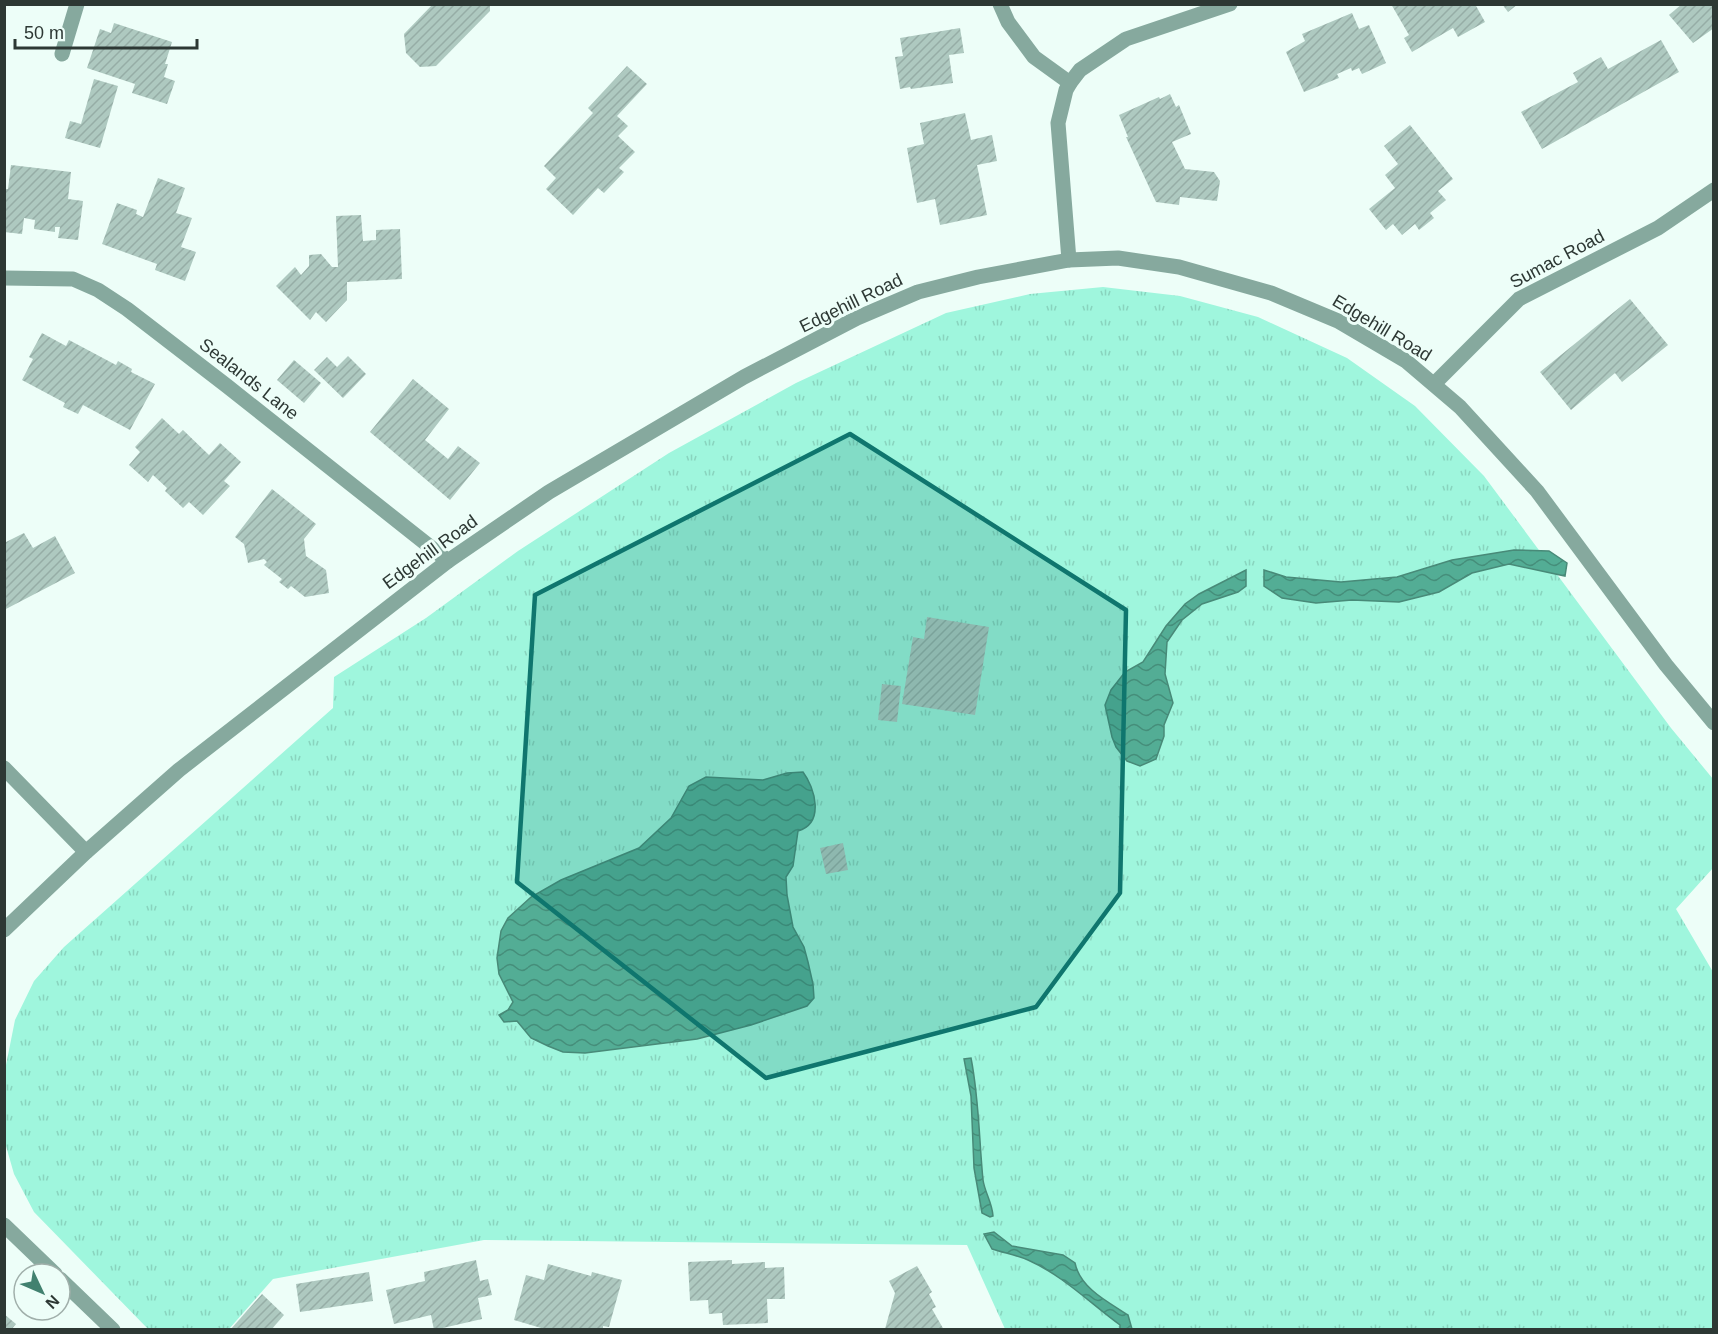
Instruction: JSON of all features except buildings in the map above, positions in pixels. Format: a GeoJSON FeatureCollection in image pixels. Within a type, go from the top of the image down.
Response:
{"type":"FeatureCollection","features":[{"type":"Feature","properties":{"kind":"street"},"geometry":{"type":"LineString","coordinates":[[62,54],[77,4]]}},
{"type":"Feature","properties":{"kind":"street"},"geometry":{"type":"LineString","coordinates":[[1000,4],[1008,21],[1034,57],[1070,83]]}},
{"type":"Feature","properties":{"kind":"street"},"geometry":{"type":"LineString","coordinates":[[1069,260],[1058,123],[1066,90],[1070,83],[1080,70],[1126,39],[1230,4]]}},
{"type":"Feature","properties":{"kind":"street","name":"Sumac Road"},"geometry":{"type":"LineString","coordinates":[[1434,384],[1519,299],[1658,228],[1713,190]]}},
{"type":"Feature","properties":{"kind":"street","name":"Edgehill Road"},"geometry":{"type":"LineString","coordinates":[[4,930],[86,852],[179,770],[448,561],[549,492],[744,377],[857,318],[918,292],[1069,260],[1118,258],[1179,267],[1271,294],[1338,321],[1406,361],[1460,407],[1537,491],[1666,665],[1713,723]]}},
{"type":"Feature","properties":{"kind":"street","name":"Sealands Lane"},"geometry":{"type":"LineString","coordinates":[[4,278],[73,279],[108,296],[227,386],[448,561]]}},
{"type":"Feature","properties":{"kind":"street"},"geometry":{"type":"LineString","coordinates":[[4,768],[86,852]]}},
{"type":"Feature","properties":{"kind":"street"},"geometry":{"type":"LineString","coordinates":[[4,1225],[43,1262]]}},
{"type":"Feature","properties":{"kind":"street"},"geometry":{"type":"LineString","coordinates":[[72,1290],[113,1329]]}},
{"type":"Feature","properties":{"kind":"highlighted area"},"geometry":{"type":"Polygon","coordinates":[[[850,434],[1126,610],[1120,893],[1036,1007],[766,1078],[517,882],[535,595],[850,434]]]}},
{"type":"Feature","properties":{"kind":"green space"},"geometry":{"type":"Polygon","coordinates":[[[1103,287],[1180,296],[1258,317],[1347,358],[1415,406],[1484,476],[1671,728],[1713,779],[1713,868],[1676,909],[1713,972],[1713,1329],[1005,1329],[967,1245],[484,1240],[273,1279],[229,1329],[148,1329],[34,1212],[14,1174],[4,1139],[5,1070],[15,1020],[34,981],[64,947],[333,708],[334,677],[426,618],[518,551],[669,453],[796,383],[946,313],[1030,294],[1103,287]]]}},
{"type":"Feature","properties":{"kind":"water"},"geometry":{"type":"Polygon","coordinates":[[[1514,550],[1549,551],[1567,563],[1565,576],[1509,564],[1472,573],[1439,592],[1399,602],[1352,600],[1316,603],[1282,598],[1264,586],[1264,570],[1286,577],[1341,582],[1397,577],[1452,560],[1514,550]]]}},
{"type":"Feature","properties":{"kind":"water"},"geometry":{"type":"Polygon","coordinates":[[[1246,570],[1246,586],[1238,592],[1202,604],[1182,620],[1167,642],[1165,674],[1173,703],[1164,725],[1164,736],[1156,759],[1140,766],[1127,761],[1116,747],[1112,737],[1105,705],[1111,690],[1125,672],[1143,662],[1166,626],[1185,604],[1199,594],[1246,570]]]}},
{"type":"Feature","properties":{"kind":"water"},"geometry":{"type":"Polygon","coordinates":[[[803,772],[814,796],[815,813],[812,821],[798,831],[793,866],[786,877],[793,927],[804,947],[813,984],[814,998],[807,1006],[751,1025],[697,1039],[585,1053],[563,1052],[531,1038],[517,1021],[504,1022],[499,1015],[508,1010],[513,1002],[499,974],[497,958],[501,931],[508,918],[531,897],[561,880],[639,848],[671,818],[689,786],[706,777],[763,780],[787,773],[803,772]]]}},
{"type":"Feature","properties":{"kind":"water"},"geometry":{"type":"Polygon","coordinates":[[[971,1058],[983,1180],[993,1216],[990,1217],[982,1213],[974,1168],[971,1096],[964,1059],[971,1058]]]}},
{"type":"Feature","properties":{"kind":"water"},"geometry":{"type":"Polygon","coordinates":[[[994,1232],[1012,1246],[1063,1255],[1075,1263],[1078,1272],[1089,1287],[1128,1315],[1132,1329],[1120,1329],[1120,1325],[1064,1281],[1040,1266],[1024,1258],[992,1249],[984,1234],[994,1232]]]}}]}
